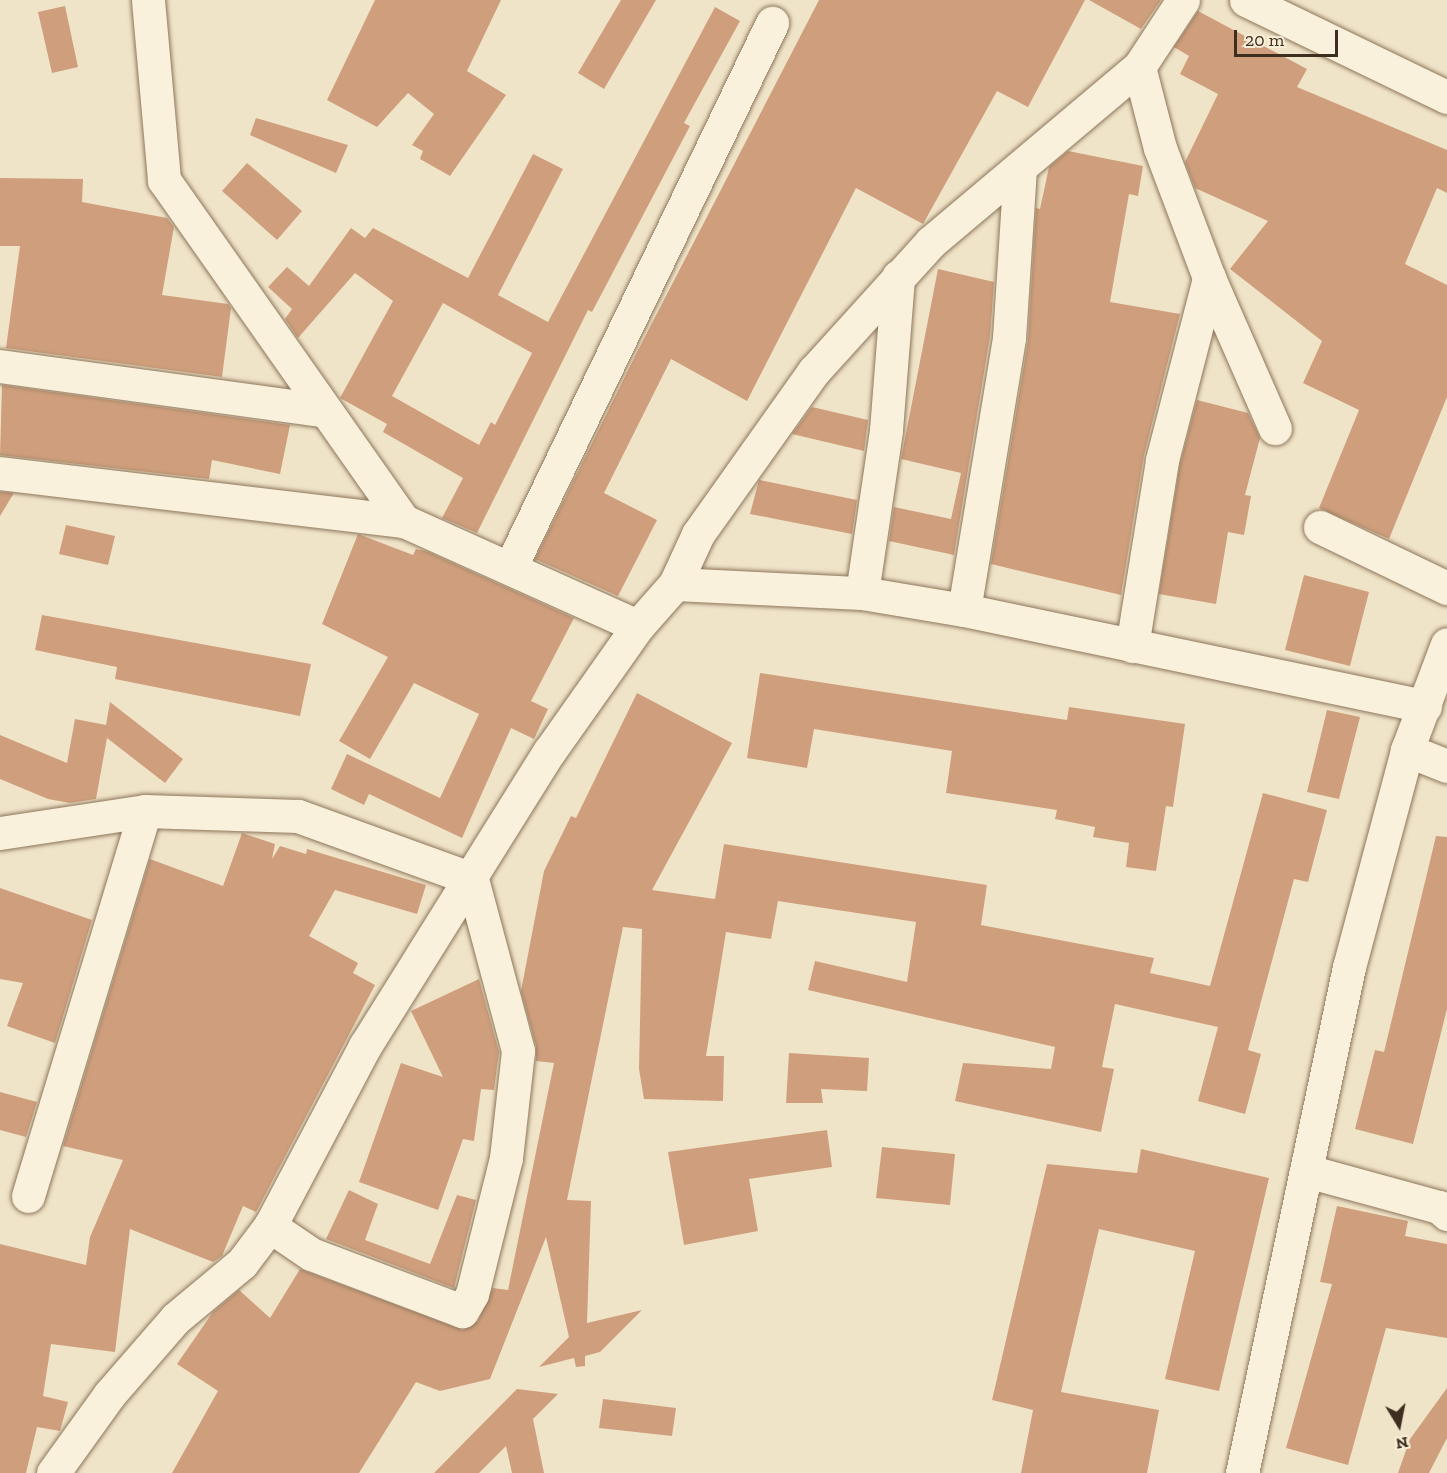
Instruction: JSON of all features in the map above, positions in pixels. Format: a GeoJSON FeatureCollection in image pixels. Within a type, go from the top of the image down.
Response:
{"type":"FeatureCollection","features":[{"type":"Feature","properties":{"kind":"street"},"geometry":{"type":"LineString","coordinates":[[148,0],[164,180],[322,410],[404,521]]}},
{"type":"Feature","properties":{"kind":"street"},"geometry":{"type":"LineString","coordinates":[[53,1473],[109,1395],[161,1335],[242,1263],[270,1227],[366,1046],[549,752],[638,626],[675,584],[698,534],[814,371],[931,242],[1139,67],[1183,0]]}},
{"type":"Feature","properties":{"kind":"street"},"geometry":{"type":"LineString","coordinates":[[1246,0],[1447,97]]}},
{"type":"Feature","properties":{"kind":"street"},"geometry":{"type":"LineString","coordinates":[[510,568],[772,23]]}},
{"type":"Feature","properties":{"kind":"street"},"geometry":{"type":"LineString","coordinates":[[1139,67],[1160,148],[1209,278],[1275,428]]}},
{"type":"Feature","properties":{"kind":"street"},"geometry":{"type":"LineString","coordinates":[[964,610],[1009,338],[1020,168]]}},
{"type":"Feature","properties":{"kind":"street"},"geometry":{"type":"LineString","coordinates":[[862,593],[886,430],[898,276]]}},
{"type":"Feature","properties":{"kind":"street"},"geometry":{"type":"LineString","coordinates":[[1132,646],[1162,460],[1209,278]]}},
{"type":"Feature","properties":{"kind":"street"},"geometry":{"type":"LineString","coordinates":[[0,366],[322,410]]}},
{"type":"Feature","properties":{"kind":"street"},"geometry":{"type":"LineString","coordinates":[[0,473],[199,500],[404,521],[638,626]]}},
{"type":"Feature","properties":{"kind":"street"},"geometry":{"type":"LineString","coordinates":[[1320,527],[1447,588]]}},
{"type":"Feature","properties":{"kind":"street"},"geometry":{"type":"LineString","coordinates":[[675,584],[862,593],[964,610],[1425,706]]}},
{"type":"Feature","properties":{"kind":"street"},"geometry":{"type":"LineString","coordinates":[[1242,1473],[1348,967],[1407,750],[1447,644]]}},
{"type":"Feature","properties":{"kind":"street"},"geometry":{"type":"LineString","coordinates":[[1407,750],[1447,766]]}},
{"type":"Feature","properties":{"kind":"street"},"geometry":{"type":"LineString","coordinates":[[0,833],[145,811],[298,816],[472,879]]}},
{"type":"Feature","properties":{"kind":"street"},"geometry":{"type":"LineString","coordinates":[[28,1196],[145,811]]}},
{"type":"Feature","properties":{"kind":"street"},"geometry":{"type":"LineString","coordinates":[[270,1227],[311,1254],[462,1311],[472,1294],[506,1158],[518,1051],[472,879]]}},
{"type":"Feature","properties":{"kind":"street"},"geometry":{"type":"LineString","coordinates":[[1307,1171],[1439,1208],[1447,1214]]}},
{"type":"Feature","properties":{"kind":"building"},"geometry":{"type":"Polygon","coordinates":[[[375,0],[501,0],[467,71],[506,95],[450,176],[420,159],[423,151],[412,145],[434,114],[408,93],[377,127],[327,100],[375,0]]]}},
{"type":"Feature","properties":{"kind":"building"},"geometry":{"type":"Polygon","coordinates":[[[621,0],[656,0],[604,89],[578,73],[621,0]]]}},
{"type":"Feature","properties":{"kind":"building"},"geometry":{"type":"Polygon","coordinates":[[[819,0],[1085,0],[1028,107],[997,91],[923,224],[856,188],[747,401],[671,359],[604,493],[657,520],[618,596],[535,559],[636,354],[819,0]]]}},
{"type":"Feature","properties":{"kind":"building"},"geometry":{"type":"Polygon","coordinates":[[[1089,0],[1161,0],[1141,29],[1089,0]]]}},
{"type":"Feature","properties":{"kind":"building"},"geometry":{"type":"Polygon","coordinates":[[[65,6],[78,67],[52,73],[38,12],[65,6]]]}},
{"type":"Feature","properties":{"kind":"building"},"geometry":{"type":"Polygon","coordinates":[[[715,7],[740,21],[684,123],[690,126],[592,312],[588,310],[477,533],[442,518],[463,478],[383,432],[387,424],[340,398],[393,301],[355,273],[298,338],[285,319],[292,309],[268,287],[287,267],[309,286],[351,228],[365,238],[373,228],[468,278],[533,154],[563,169],[498,295],[548,322],[715,7]],[[443,303],[392,396],[479,445],[491,422],[495,425],[532,353],[443,303]]]}},
{"type":"Feature","properties":{"kind":"building"},"geometry":{"type":"Polygon","coordinates":[[[1198,11],[1307,69],[1297,87],[1447,150],[1447,193],[1437,188],[1405,264],[1447,285],[1447,397],[1389,539],[1319,508],[1359,410],[1303,383],[1322,341],[1230,269],[1268,221],[1195,188],[1185,162],[1218,94],[1180,74],[1189,56],[1174,47],[1198,11]]]}},
{"type":"Feature","properties":{"kind":"building"},"geometry":{"type":"Polygon","coordinates":[[[256,118],[348,145],[336,173],[250,135],[256,118]]]}},
{"type":"Feature","properties":{"kind":"building"},"geometry":{"type":"Polygon","coordinates":[[[1068,151],[1143,166],[1138,196],[1129,194],[1110,302],[1180,314],[1144,455],[1121,595],[991,564],[1028,341],[1036,208],[1040,209],[1049,167],[1068,151]]]}},
{"type":"Feature","properties":{"kind":"building"},"geometry":{"type":"Polygon","coordinates":[[[247,163],[302,211],[277,240],[222,191],[247,163]]]}},
{"type":"Feature","properties":{"kind":"building"},"geometry":{"type":"Polygon","coordinates":[[[0,178],[83,179],[82,202],[167,218],[174,227],[162,295],[228,304],[231,308],[222,377],[6,348],[20,246],[0,246],[0,178]]]}},
{"type":"Feature","properties":{"kind":"building"},"geometry":{"type":"Polygon","coordinates":[[[938,269],[994,282],[990,336],[954,555],[889,541],[894,507],[951,519],[961,473],[901,459],[938,269]]]}},
{"type":"Feature","properties":{"kind":"building"},"geometry":{"type":"Polygon","coordinates":[[[2,385],[290,425],[280,474],[212,460],[209,479],[0,455],[2,385]]]}},
{"type":"Feature","properties":{"kind":"building"},"geometry":{"type":"Polygon","coordinates":[[[1197,400],[1248,413],[1260,438],[1245,495],[1251,496],[1244,535],[1228,532],[1216,604],[1159,594],[1180,464],[1197,400]]]}},
{"type":"Feature","properties":{"kind":"building"},"geometry":{"type":"Polygon","coordinates":[[[812,407],[868,420],[864,451],[792,434],[812,407]]]}},
{"type":"Feature","properties":{"kind":"building"},"geometry":{"type":"Polygon","coordinates":[[[759,480],[857,500],[852,534],[750,514],[759,480]]]}},
{"type":"Feature","properties":{"kind":"building"},"geometry":{"type":"Polygon","coordinates":[[[0,492],[14,493],[0,516],[0,492]]]}},
{"type":"Feature","properties":{"kind":"building"},"geometry":{"type":"Polygon","coordinates":[[[66,525],[115,536],[108,565],[59,554],[66,525]]]}},
{"type":"Feature","properties":{"kind":"building"},"geometry":{"type":"Polygon","coordinates":[[[358,534],[413,555],[416,549],[426,551],[574,618],[531,701],[548,709],[534,739],[511,728],[462,838],[369,794],[364,805],[331,789],[347,754],[440,798],[479,714],[414,683],[370,759],[339,741],[388,657],[322,624],[358,534]]]}},
{"type":"Feature","properties":{"kind":"building"},"geometry":{"type":"Polygon","coordinates":[[[1304,575],[1369,592],[1350,666],[1285,650],[1304,575]]]}},
{"type":"Feature","properties":{"kind":"building"},"geometry":{"type":"Polygon","coordinates":[[[42,615],[311,664],[300,716],[115,679],[117,667],[35,650],[42,615]]]}},
{"type":"Feature","properties":{"kind":"building"},"geometry":{"type":"Polygon","coordinates":[[[760,673],[1067,720],[1069,707],[1185,724],[1173,807],[1166,806],[1156,871],[1126,867],[1129,843],[1093,837],[1095,827],[1055,819],[1057,810],[946,793],[952,751],[814,729],[807,768],[747,758],[760,673]]]}},
{"type":"Feature","properties":{"kind":"building"},"geometry":{"type":"Polygon","coordinates":[[[637,693],[732,743],[652,890],[715,899],[724,844],[987,885],[981,925],[1154,958],[1150,973],[1210,986],[1263,793],[1327,810],[1308,882],[1294,879],[1248,1050],[1261,1054],[1245,1114],[1198,1101],[1218,1027],[1115,1004],[1102,1067],[1114,1069],[1101,1132],[955,1101],[963,1063],[1051,1069],[1055,1047],[808,990],[815,961],[907,982],[916,922],[778,901],[771,939],[726,932],[706,1056],[724,1056],[723,1101],[644,1099],[639,1069],[642,929],[623,927],[567,1200],[591,1201],[587,1323],[642,1310],[600,1352],[585,1356],[585,1366],[576,1367],[574,1358],[539,1367],[569,1337],[546,1237],[490,1379],[440,1391],[416,1382],[359,1473],[172,1473],[218,1391],[177,1364],[213,1312],[239,1290],[270,1318],[300,1269],[463,1330],[478,1321],[493,1288],[508,1290],[554,1063],[536,1061],[536,1046],[521,991],[544,871],[571,816],[576,818],[637,693]]]}},
{"type":"Feature","properties":{"kind":"building"},"geometry":{"type":"Polygon","coordinates":[[[110,702],[183,759],[165,783],[107,738],[96,799],[70,803],[48,799],[0,779],[0,735],[67,763],[75,719],[106,725],[110,702]]]}},
{"type":"Feature","properties":{"kind":"building"},"geometry":{"type":"Polygon","coordinates":[[[1327,710],[1360,717],[1339,799],[1307,792],[1327,710]]]}},
{"type":"Feature","properties":{"kind":"building"},"geometry":{"type":"Polygon","coordinates":[[[242,833],[275,844],[272,859],[280,846],[306,854],[307,849],[426,885],[417,914],[335,890],[309,936],[358,963],[353,973],[375,985],[256,1212],[243,1206],[222,1256],[213,1262],[130,1229],[115,1352],[51,1344],[43,1396],[68,1402],[60,1431],[37,1427],[26,1473],[0,1473],[0,1244],[86,1265],[90,1237],[123,1160],[63,1146],[150,859],[223,886],[242,833]]]}},
{"type":"Feature","properties":{"kind":"building"},"geometry":{"type":"Polygon","coordinates":[[[1436,836],[1447,837],[1447,1009],[1413,1144],[1355,1129],[1375,1050],[1384,1052],[1436,836]]]}},
{"type":"Feature","properties":{"kind":"building"},"geometry":{"type":"Polygon","coordinates":[[[0,888],[92,920],[55,1043],[7,1026],[23,983],[0,979],[0,888]]]}},
{"type":"Feature","properties":{"kind":"building"},"geometry":{"type":"Polygon","coordinates":[[[479,979],[499,1052],[494,1090],[481,1089],[474,1141],[463,1139],[438,1210],[359,1182],[401,1063],[443,1077],[411,1011],[479,979]]]}},
{"type":"Feature","properties":{"kind":"building"},"geometry":{"type":"Polygon","coordinates":[[[789,1053],[869,1058],[867,1091],[821,1089],[823,1103],[786,1103],[789,1053]]]}},
{"type":"Feature","properties":{"kind":"building"},"geometry":{"type":"Polygon","coordinates":[[[0,1092],[37,1102],[26,1137],[0,1130],[0,1092]]]}},
{"type":"Feature","properties":{"kind":"building"},"geometry":{"type":"Polygon","coordinates":[[[827,1130],[832,1167],[749,1179],[758,1231],[684,1245],[668,1152],[827,1130]]]}},
{"type":"Feature","properties":{"kind":"building"},"geometry":{"type":"Polygon","coordinates":[[[882,1147],[955,1154],[950,1205],[876,1198],[882,1147]]]}},
{"type":"Feature","properties":{"kind":"building"},"geometry":{"type":"Polygon","coordinates":[[[1141,1149],[1269,1178],[1219,1391],[1165,1379],[1195,1251],[1099,1229],[1061,1392],[1159,1410],[1147,1473],[1021,1473],[1033,1410],[992,1400],[1047,1164],[1137,1173],[1141,1149]]]}},
{"type":"Feature","properties":{"kind":"building"},"geometry":{"type":"Polygon","coordinates":[[[349,1190],[378,1204],[365,1240],[430,1264],[457,1195],[476,1200],[454,1288],[326,1239],[349,1190]]]}},
{"type":"Feature","properties":{"kind":"building"},"geometry":{"type":"Polygon","coordinates":[[[1337,1206],[1408,1221],[1405,1236],[1447,1244],[1447,1338],[1386,1328],[1348,1465],[1286,1448],[1332,1284],[1320,1282],[1337,1206]]]}},
{"type":"Feature","properties":{"kind":"building"},"geometry":{"type":"Polygon","coordinates":[[[1447,1388],[1447,1438],[1429,1473],[1398,1473],[1410,1439],[1447,1388]]]}},
{"type":"Feature","properties":{"kind":"building"},"geometry":{"type":"Polygon","coordinates":[[[517,1389],[558,1394],[533,1419],[544,1473],[512,1473],[506,1446],[479,1473],[434,1473],[517,1389]]]}},
{"type":"Feature","properties":{"kind":"building"},"geometry":{"type":"Polygon","coordinates":[[[603,1399],[676,1408],[672,1436],[599,1428],[603,1399]]]}}]}
